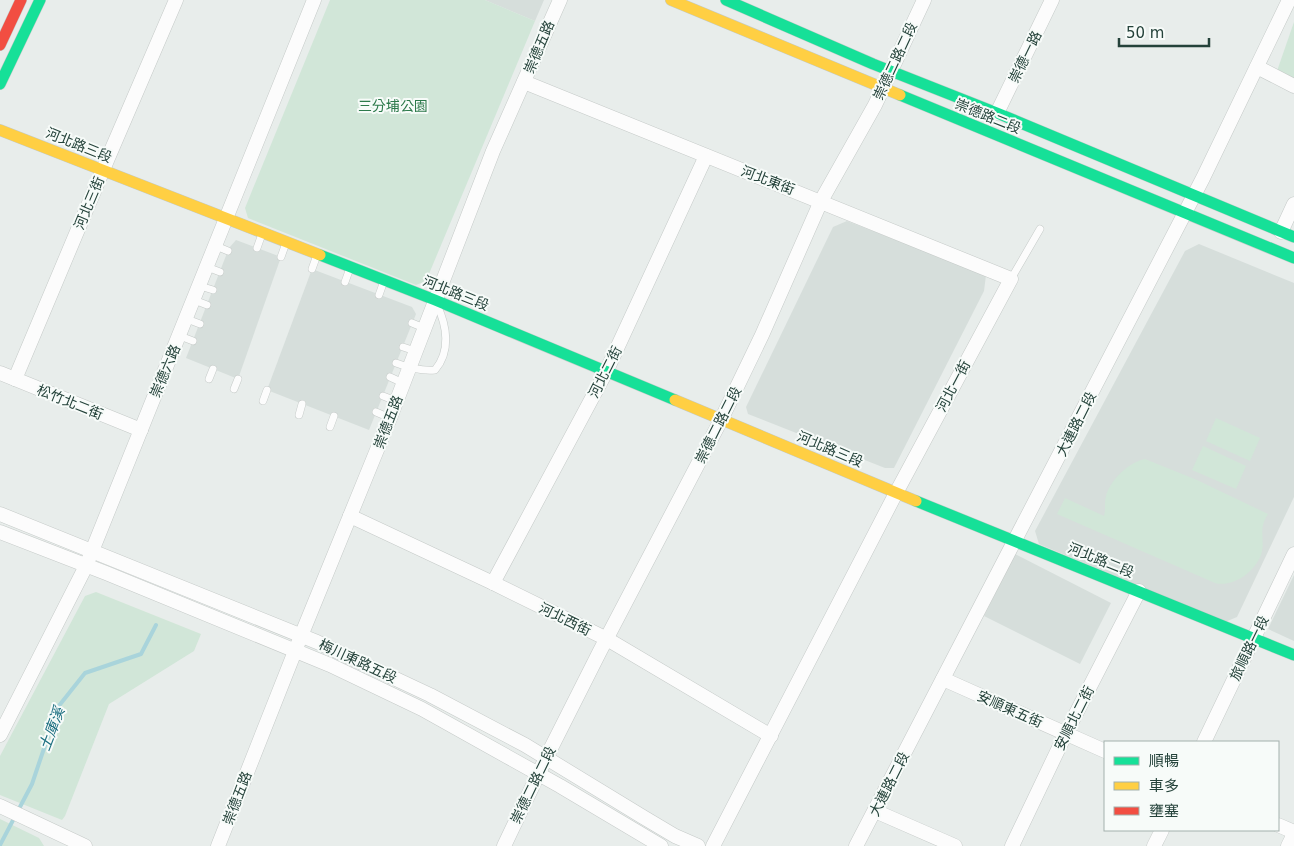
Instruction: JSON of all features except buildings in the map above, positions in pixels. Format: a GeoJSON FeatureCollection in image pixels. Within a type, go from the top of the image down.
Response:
{"type":"FeatureCollection","features":[{"type":"Feature","properties":{"kind":"street"},"geometry":{"type":"LineString","coordinates":[[0,45],[21,0]]}},
{"type":"Feature","properties":{"kind":"street"},"geometry":{"type":"LineString","coordinates":[[0,84],[40,0]]}},
{"type":"Feature","properties":{"kind":"street","name":"河北三街"},"geometry":{"type":"LineString","coordinates":[[15,379],[102,170],[176,0]]}},
{"type":"Feature","properties":{"kind":"street","name":"崇德六路"},"geometry":{"type":"LineString","coordinates":[[0,735],[86,566],[180,336],[193,321],[222,248],[227,219],[314,0]]}},
{"type":"Feature","properties":{"kind":"street","name":"崇德五路"},"geometry":{"type":"LineString","coordinates":[[218,846],[390,418],[396,401],[397,380],[418,326],[435,300],[493,151],[560,0]]}},
{"type":"Feature","properties":{"kind":"street","name":"崇德路二段"},"geometry":{"type":"LineString","coordinates":[[671,0],[1294,258]]}},
{"type":"Feature","properties":{"kind":"street","name":"崇德二路二段"},"geometry":{"type":"LineString","coordinates":[[504,846],[606,639],[721,420],[762,335],[821,201],[883,88],[924,0]]}},
{"type":"Feature","properties":{"kind":"street","name":"崇德一路"},"geometry":{"type":"LineString","coordinates":[[997,113],[1052,0]]}},
{"type":"Feature","properties":{"kind":"street","name":"大連路二段"},"geometry":{"type":"LineString","coordinates":[[856,846],[1185,214],[1289,0]]}},
{"type":"Feature","properties":{"kind":"street","name":"崇德路二段"},"geometry":{"type":"LineString","coordinates":[[731,1],[891,71],[1288,234]]}},
{"type":"Feature","properties":{"kind":"street"},"geometry":{"type":"LineString","coordinates":[[1257,68],[1294,86]]}},
{"type":"Feature","properties":{"kind":"street","name":"河北東街"},"geometry":{"type":"LineString","coordinates":[[524,82],[1011,279]]}},
{"type":"Feature","properties":{"kind":"street","name":"河北路三段"},"geometry":{"type":"LineString","coordinates":[[0,130],[435,300],[896,493]]}},
{"type":"Feature","properties":{"kind":"street","name":"河北二街"},"geometry":{"type":"LineString","coordinates":[[493,583],[606,372],[706,156]]}},
{"type":"Feature","properties":{"kind":"street"},"geometry":{"type":"LineString","coordinates":[[1288,234],[1294,204]]}},
{"type":"Feature","properties":{"kind":"street","name":"河北一街"},"geometry":{"type":"LineString","coordinates":[[713,846],[896,493],[1011,279]]}},
{"type":"Feature","properties":{"kind":"street","name":"松竹北二街"},"geometry":{"type":"LineString","coordinates":[[0,373],[141,430]]}},
{"type":"Feature","properties":{"kind":"street","name":"河北路二段"},"geometry":{"type":"LineString","coordinates":[[896,493],[1294,655]]}},
{"type":"Feature","properties":{"kind":"street","name":"梅川東路五段"},"geometry":{"type":"LineString","coordinates":[[0,514],[301,636],[430,694],[546,758],[643,817],[698,846]]}},
{"type":"Feature","properties":{"kind":"street","name":"河北西街"},"geometry":{"type":"LineString","coordinates":[[350,516],[493,583],[606,639],[771,736]]}},
{"type":"Feature","properties":{"kind":"street","name":"梅川東路五段"},"geometry":{"type":"LineString","coordinates":[[0,532],[330,665],[422,709],[661,846]]}},
{"type":"Feature","properties":{"kind":"street","name":"旅順路一段"},"geometry":{"type":"LineString","coordinates":[[1204,741],[1294,554]]}},
{"type":"Feature","properties":{"kind":"street","name":"安順北二街"},"geometry":{"type":"LineString","coordinates":[[1012,846],[1066,733],[1139,591]]}},
{"type":"Feature","properties":{"kind":"street","name":"安順東五街"},"geometry":{"type":"LineString","coordinates":[[943,679],[1104,750]]}},
{"type":"Feature","properties":{"kind":"street"},"geometry":{"type":"LineString","coordinates":[[0,806],[85,846]]}},
{"type":"Feature","properties":{"kind":"street"},"geometry":{"type":"LineString","coordinates":[[875,811],[955,846]]}},
{"type":"Feature","properties":{"kind":"street"},"geometry":{"type":"LineString","coordinates":[[1279,826],[1294,833],[1288,846]]}},
{"type":"Feature","properties":{"kind":"street"},"geometry":{"type":"LineString","coordinates":[[1154,846],[1162,831]]}},
{"type":"Feature","properties":{"kind":"lane"},"geometry":{"type":"LineString","coordinates":[[1011,279],[1040,230]]}},
{"type":"Feature","properties":{"kind":"lane"},"geometry":{"type":"LineString","coordinates":[[257,248],[263,233]]}},
{"type":"Feature","properties":{"kind":"lane"},"geometry":{"type":"LineString","coordinates":[[282,257],[287,242]]}},
{"type":"Feature","properties":{"kind":"lane"},"geometry":{"type":"LineString","coordinates":[[312,269],[317,254]]}},
{"type":"Feature","properties":{"kind":"lane"},"geometry":{"type":"LineString","coordinates":[[345,282],[350,267]]}},
{"type":"Feature","properties":{"kind":"lane"},"geometry":{"type":"LineString","coordinates":[[379,295],[385,280]]}},
{"type":"Feature","properties":{"kind":"lane"},"geometry":{"type":"LineString","coordinates":[[403,365],[435,370],[440,364],[446,345],[446,331],[443,317],[435,300]]}},
{"type":"Feature","properties":{"kind":"lane"},"geometry":{"type":"LineString","coordinates":[[180,336],[193,341]]}},
{"type":"Feature","properties":{"kind":"lane"},"geometry":{"type":"LineString","coordinates":[[209,379],[213,369]]}},
{"type":"Feature","properties":{"kind":"lane"},"geometry":{"type":"LineString","coordinates":[[234,389],[238,378]]}},
{"type":"Feature","properties":{"kind":"lane"},"geometry":{"type":"LineString","coordinates":[[264,400],[267,390]]}},
{"type":"Feature","properties":{"kind":"lane"},"geometry":{"type":"LineString","coordinates":[[383,396],[396,401]]}},
{"type":"Feature","properties":{"kind":"lane"},"geometry":{"type":"LineString","coordinates":[[299,414],[302,404]]}},
{"type":"Feature","properties":{"kind":"lane"},"geometry":{"type":"LineString","coordinates":[[376,412],[390,418]]}},
{"type":"Feature","properties":{"kind":"lane"},"geometry":{"type":"LineString","coordinates":[[330,427],[334,416]]}},
{"type":"Feature","properties":{"kind":"shaded area"},"geometry":{"type":"Polygon","coordinates":[[[485,0],[544,0],[535,21],[485,0]]]}},
{"type":"Feature","properties":{"kind":"shaded area"},"geometry":{"type":"Polygon","coordinates":[[[847,221],[986,275],[984,291],[894,468],[885,468],[748,414],[746,407],[833,227],[847,221]]]}},
{"type":"Feature","properties":{"kind":"shaded area"},"geometry":{"type":"Polygon","coordinates":[[[236,240],[281,257],[238,379],[186,358],[229,248],[236,240]]]}},
{"type":"Feature","properties":{"kind":"shaded area"},"geometry":{"type":"Polygon","coordinates":[[[1199,244],[1294,283],[1294,497],[1237,617],[1225,622],[1039,544],[1035,531],[1185,251],[1199,244]]]}},
{"type":"Feature","properties":{"kind":"shaded area"},"geometry":{"type":"Polygon","coordinates":[[[312,269],[412,307],[416,314],[369,430],[267,390],[312,269]]]}},
{"type":"Feature","properties":{"kind":"shaded area"},"geometry":{"type":"Polygon","coordinates":[[[1015,554],[1111,603],[1080,664],[984,616],[1015,554]]]}},
{"type":"Feature","properties":{"kind":"shaded area"},"geometry":{"type":"Polygon","coordinates":[[[1294,575],[1294,641],[1268,629],[1294,575]]]}},
{"type":"Feature","properties":{"kind":"green space","name":"三分埔公園"},"geometry":{"type":"Polygon","coordinates":[[[330,0],[485,0],[535,21],[426,281],[416,285],[248,218],[245,208],[330,0]]]}},
{"type":"Feature","properties":{"kind":"green space"},"geometry":{"type":"Polygon","coordinates":[[[1294,22],[1294,78],[1277,71],[1294,22]]]}},
{"type":"Feature","properties":{"kind":"green space"},"geometry":{"type":"Polygon","coordinates":[[[1216,418],[1260,438],[1250,461],[1206,441],[1216,418]]]}},
{"type":"Feature","properties":{"kind":"green space"},"geometry":{"type":"Polygon","coordinates":[[[1203,446],[1246,466],[1236,489],[1192,470],[1203,446]]]}},
{"type":"Feature","properties":{"kind":"green space"},"geometry":{"type":"Polygon","coordinates":[[[1145,459],[1197,480],[1268,514],[1262,528],[1263,545],[1260,558],[1250,571],[1230,583],[1215,583],[1057,514],[1065,498],[1104,516],[1106,496],[1116,478],[1133,464],[1145,459]]]}},
{"type":"Feature","properties":{"kind":"green space"},"geometry":{"type":"Polygon","coordinates":[[[96,592],[201,634],[194,651],[109,704],[62,820],[0,795],[0,756],[85,596],[96,592]]]}},
{"type":"Feature","properties":{"kind":"green space"},"geometry":{"type":"Polygon","coordinates":[[[0,819],[39,838],[44,846],[0,846],[0,819]]]}},
{"type":"Feature","properties":{"kind":"waterway","name":"土庫溪"},"geometry":{"type":"LineString","coordinates":[[0,845],[32,784],[58,707],[85,673],[141,654],[156,625]]}},
{"type":"Feature","properties":{"kind":"traffic: fast"},"geometry":{"type":"LineString","coordinates":[[0,84],[40,0]]}},
{"type":"Feature","properties":{"kind":"traffic: fast"},"geometry":{"type":"LineString","coordinates":[[726,0],[873,64],[997,113],[1294,237]]}},
{"type":"Feature","properties":{"kind":"traffic: fast"},"geometry":{"type":"LineString","coordinates":[[900,95],[1294,258]]}},
{"type":"Feature","properties":{"kind":"traffic: fast"},"geometry":{"type":"LineString","coordinates":[[320,255],[435,300],[675,400]]}},
{"type":"Feature","properties":{"kind":"traffic: fast"},"geometry":{"type":"LineString","coordinates":[[916,501],[1294,655]]}},
{"type":"Feature","properties":{"kind":"traffic: slow"},"geometry":{"type":"LineString","coordinates":[[671,0],[900,95]]}},
{"type":"Feature","properties":{"kind":"traffic: slow"},"geometry":{"type":"LineString","coordinates":[[0,130],[320,255]]}},
{"type":"Feature","properties":{"kind":"traffic: slow"},"geometry":{"type":"LineString","coordinates":[[675,400],[916,501]]}},
{"type":"Feature","properties":{"kind":"traffic: jam"},"geometry":{"type":"LineString","coordinates":[[0,45],[21,0]]}}]}
